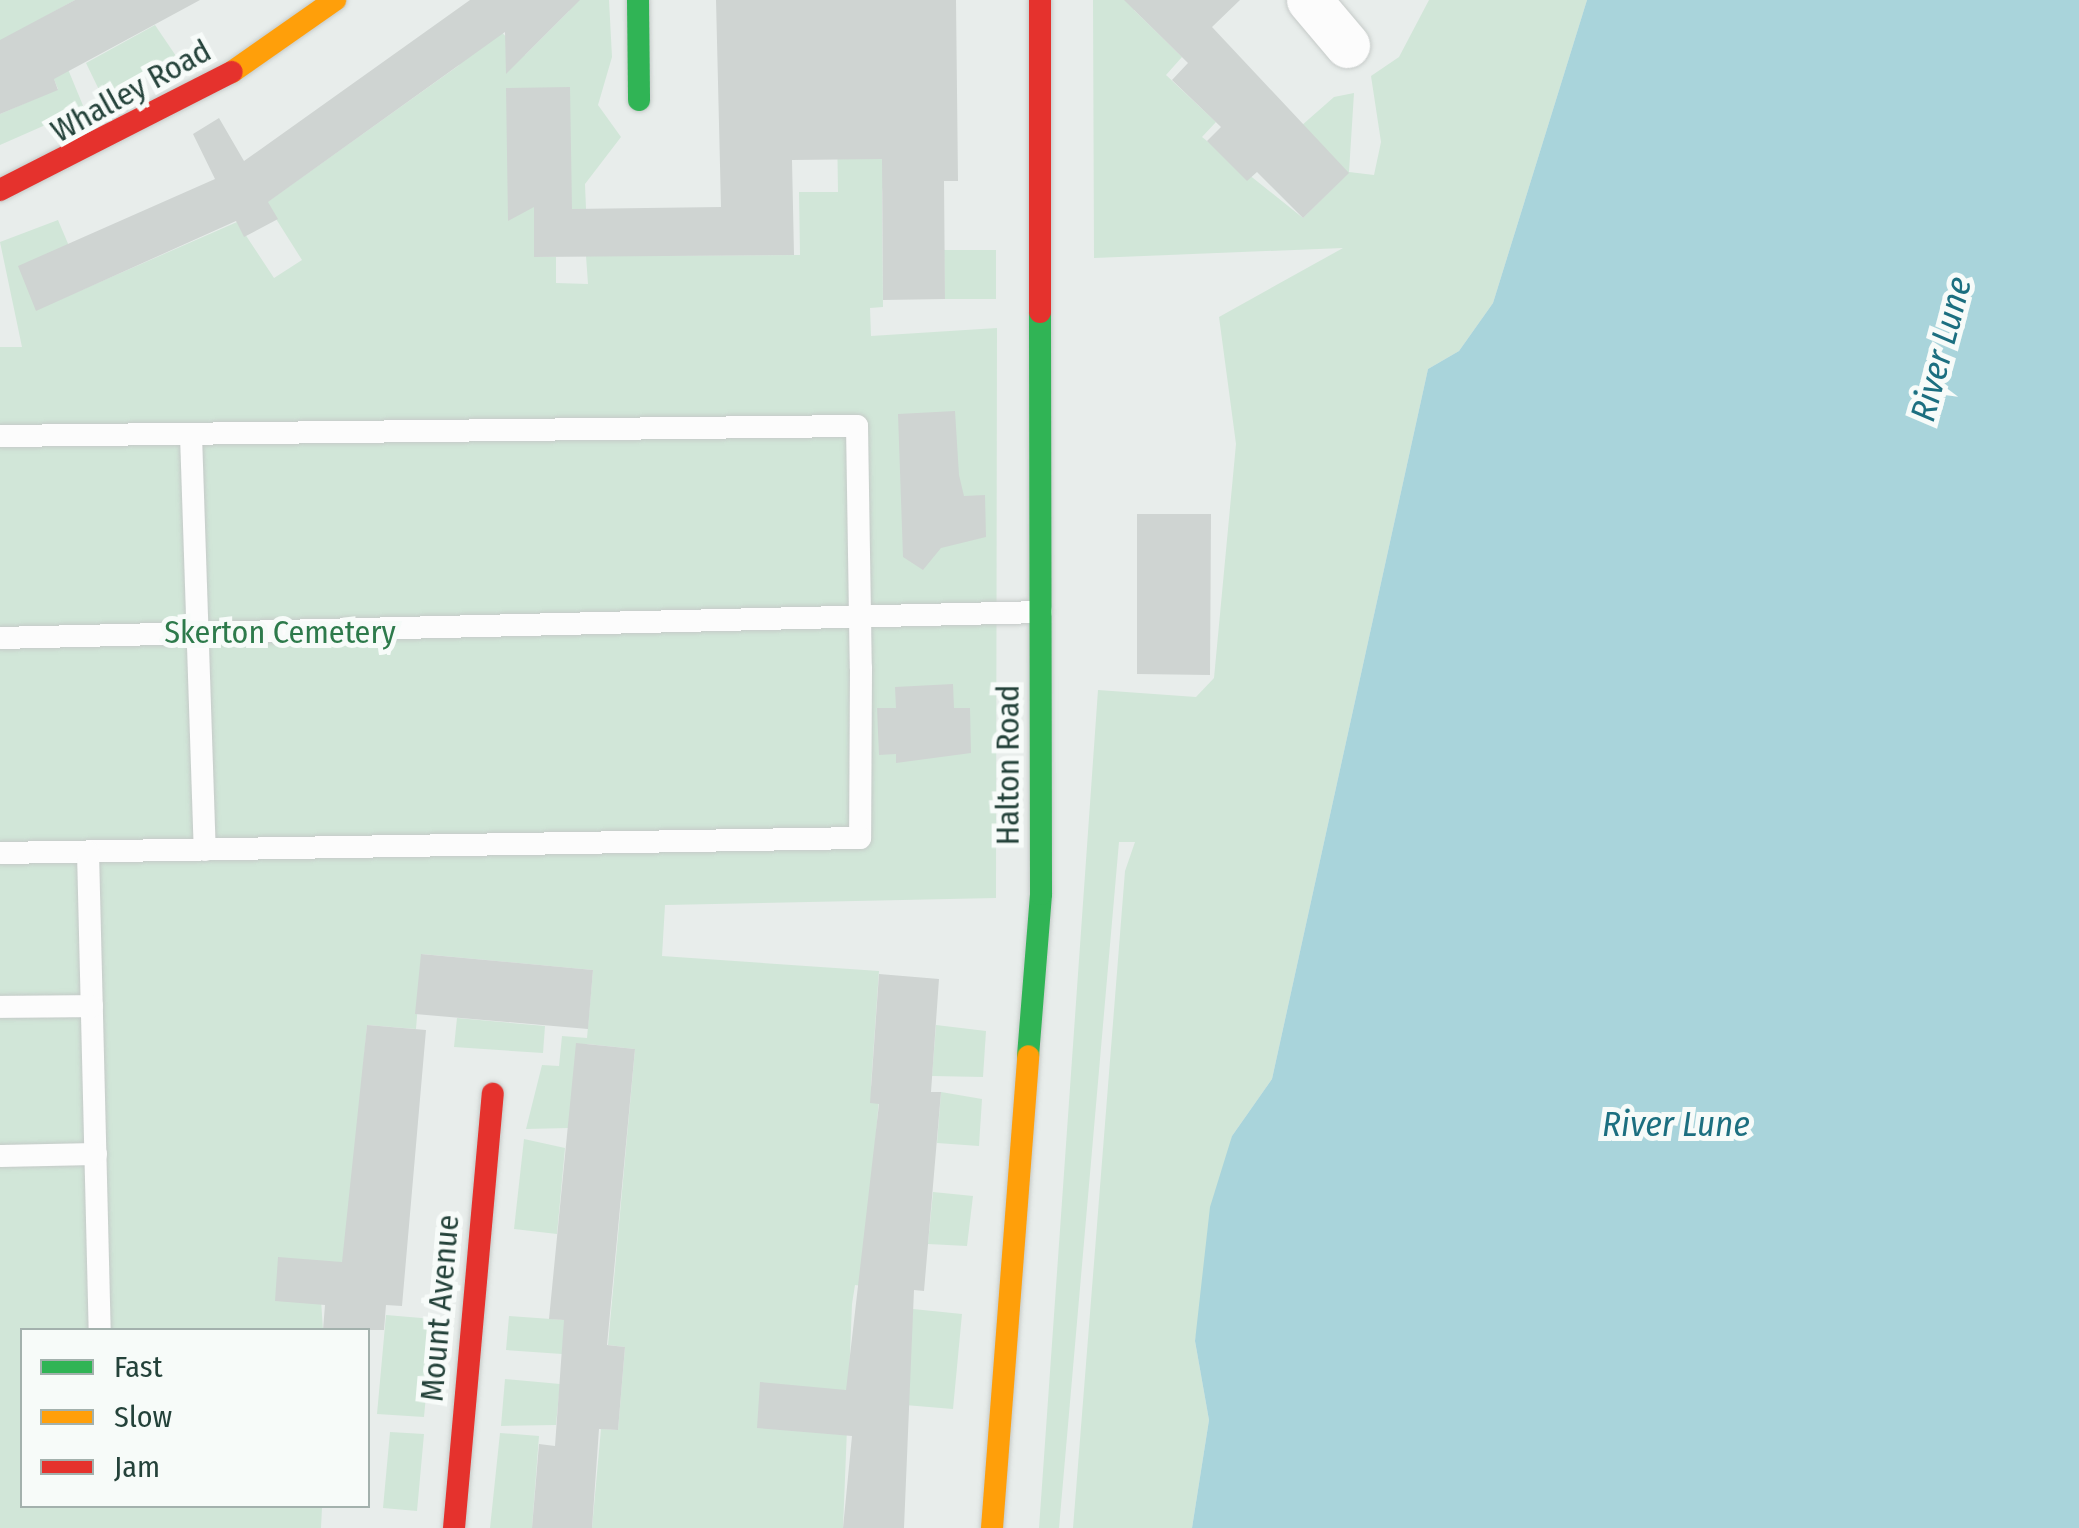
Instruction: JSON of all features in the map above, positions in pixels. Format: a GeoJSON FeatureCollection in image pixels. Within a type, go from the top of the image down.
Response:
{"type":"FeatureCollection","features":[{"type":"Feature","properties":{"kind":"street","name":"Whalley Road"},"geometry":{"type":"LineString","coordinates":[[0,190],[189,102],[335,0]]}},
{"type":"Feature","properties":{"kind":"street"},"geometry":{"type":"LineString","coordinates":[[638,0],[638,100]]}},
{"type":"Feature","properties":{"kind":"street","name":"Halton Road"},"geometry":{"type":"LineString","coordinates":[[992,1528],[1038,962],[1040,0]]}},
{"type":"Feature","properties":{"kind":"street"},"geometry":{"type":"LineString","coordinates":[[1309,0],[1347,45]]}},
{"type":"Feature","properties":{"kind":"street","name":"Mount Avenue"},"geometry":{"type":"LineString","coordinates":[[454,1528],[493,1094]]}},
{"type":"Feature","properties":{"kind":"lane"},"geometry":{"type":"LineString","coordinates":[[0,436],[857,426],[860,621],[860,838],[0,853]]}},
{"type":"Feature","properties":{"kind":"lane"},"geometry":{"type":"LineString","coordinates":[[191,435],[206,850]]}},
{"type":"Feature","properties":{"kind":"lane"},"geometry":{"type":"LineString","coordinates":[[0,638],[860,621],[1041,612]]}},
{"type":"Feature","properties":{"kind":"lane"},"geometry":{"type":"LineString","coordinates":[[88,852],[100,1328]]}},
{"type":"Feature","properties":{"kind":"lane"},"geometry":{"type":"LineString","coordinates":[[0,1007],[92,1006]]}},
{"type":"Feature","properties":{"kind":"lane"},"geometry":{"type":"LineString","coordinates":[[0,1156],[96,1154]]}},
{"type":"Feature","properties":{"kind":"green space"},"geometry":{"type":"Polygon","coordinates":[[[0,0],[75,0],[46,16],[84,108],[0,145],[0,114],[58,89],[35,34],[0,48],[0,0]]]}},
{"type":"Feature","properties":{"kind":"green space","name":"Skerton Cemetery"},"geometry":{"type":"Polygon","coordinates":[[[558,0],[609,0],[612,57],[598,105],[621,137],[585,184],[586,209],[535,257],[556,257],[556,283],[588,284],[586,256],[800,255],[799,192],[838,192],[837,126],[896,127],[882,192],[883,307],[870,308],[871,336],[997,328],[996,898],[665,905],[662,956],[879,971],[871,1086],[880,1087],[863,1286],[855,1285],[852,1304],[843,1528],[592,1528],[601,1429],[618,1430],[625,1347],[608,1345],[635,1049],[587,1044],[568,1128],[526,1129],[542,1065],[559,1066],[562,1036],[587,1038],[593,970],[422,954],[416,1029],[367,1025],[343,1301],[321,1300],[323,1328],[20,1328],[20,1508],[322,1508],[321,1528],[0,1528],[0,347],[22,347],[0,242],[58,220],[69,246],[36,310],[237,222],[274,278],[302,260],[266,203],[458,66],[493,24],[525,55],[569,11],[558,0]]]}},
{"type":"Feature","properties":{"kind":"green space"},"geometry":{"type":"Polygon","coordinates":[[[1093,0],[1143,0],[1134,10],[1182,57],[1166,75],[1216,122],[1202,137],[1303,218],[1348,173],[1301,126],[1334,97],[1354,93],[1349,172],[1374,175],[1381,142],[1371,76],[1399,57],[1429,0],[1587,0],[1493,303],[1459,351],[1428,369],[1272,1079],[1232,1136],[1195,1341],[1209,1420],[1192,1528],[1073,1528],[1125,871],[1135,842],[1119,842],[1059,1528],[1039,1528],[1098,690],[1196,697],[1214,678],[1236,444],[1219,317],[1343,248],[1094,258],[1093,0]]]}},
{"type":"Feature","properties":{"kind":"green space"},"geometry":{"type":"Polygon","coordinates":[[[155,25],[176,56],[103,98],[86,63],[155,25]]]}},
{"type":"Feature","properties":{"kind":"green space"},"geometry":{"type":"Polygon","coordinates":[[[944,250],[996,250],[996,299],[945,299],[944,250]]]}},
{"type":"Feature","properties":{"kind":"green space"},"geometry":{"type":"Polygon","coordinates":[[[457,1018],[545,1026],[543,1053],[454,1047],[457,1018]]]}},
{"type":"Feature","properties":{"kind":"green space"},"geometry":{"type":"Polygon","coordinates":[[[936,1025],[986,1031],[983,1077],[932,1076],[936,1025]]]}},
{"type":"Feature","properties":{"kind":"green space"},"geometry":{"type":"Polygon","coordinates":[[[941,1092],[982,1099],[979,1146],[937,1143],[941,1092]]]}},
{"type":"Feature","properties":{"kind":"green space"},"geometry":{"type":"Polygon","coordinates":[[[524,1139],[565,1148],[557,1234],[514,1229],[524,1139]]]}},
{"type":"Feature","properties":{"kind":"green space"},"geometry":{"type":"Polygon","coordinates":[[[933,1192],[973,1196],[967,1246],[928,1244],[933,1192]]]}},
{"type":"Feature","properties":{"kind":"green space"},"geometry":{"type":"Polygon","coordinates":[[[913,1309],[962,1314],[953,1409],[905,1405],[913,1309]]]}},
{"type":"Feature","properties":{"kind":"green space"},"geometry":{"type":"Polygon","coordinates":[[[386,1315],[433,1319],[424,1417],[377,1414],[386,1315]]]}},
{"type":"Feature","properties":{"kind":"green space"},"geometry":{"type":"Polygon","coordinates":[[[509,1316],[565,1320],[562,1354],[506,1350],[509,1316]]]}},
{"type":"Feature","properties":{"kind":"green space"},"geometry":{"type":"Polygon","coordinates":[[[505,1379],[560,1384],[556,1425],[501,1426],[505,1379]]]}},
{"type":"Feature","properties":{"kind":"green space"},"geometry":{"type":"Polygon","coordinates":[[[390,1432],[424,1434],[417,1511],[383,1508],[390,1432]]]}},
{"type":"Feature","properties":{"kind":"green space"},"geometry":{"type":"Polygon","coordinates":[[[500,1433],[539,1436],[532,1528],[490,1528],[500,1433]]]}},
{"type":"Feature","properties":{"kind":"water","name":"River Lune"},"geometry":{"type":"Polygon","coordinates":[[[1587,0],[2079,0],[2079,1528],[1192,1528],[1209,1420],[1195,1341],[1210,1207],[1232,1136],[1272,1079],[1428,369],[1459,351],[1493,303],[1587,0]]]}},
{"type":"Feature","properties":{"kind":"building"},"geometry":{"type":"Polygon","coordinates":[[[75,0],[200,0],[54,79],[58,90],[0,114],[0,40],[75,0]]]}},
{"type":"Feature","properties":{"kind":"building"},"geometry":{"type":"Polygon","coordinates":[[[470,0],[580,0],[506,74],[505,32],[268,202],[278,219],[244,237],[236,221],[36,311],[18,266],[215,179],[193,134],[219,118],[244,161],[470,0]]]}},
{"type":"Feature","properties":{"kind":"building"},"geometry":{"type":"Polygon","coordinates":[[[716,0],[956,0],[958,181],[944,181],[945,299],[883,300],[882,159],[792,160],[794,255],[534,257],[534,207],[508,221],[506,88],[570,87],[572,209],[721,207],[716,0]]]}},
{"type":"Feature","properties":{"kind":"building"},"geometry":{"type":"Polygon","coordinates":[[[1124,0],[1240,0],[1212,27],[1349,173],[1303,218],[1257,172],[1247,181],[1207,141],[1221,127],[1172,80],[1188,63],[1124,0]]]}},
{"type":"Feature","properties":{"kind":"building"},"geometry":{"type":"Polygon","coordinates":[[[955,411],[964,496],[985,495],[986,537],[941,548],[923,570],[903,557],[898,414],[955,411]]]}},
{"type":"Feature","properties":{"kind":"building"},"geometry":{"type":"Polygon","coordinates":[[[1137,514],[1211,514],[1210,675],[1137,674],[1137,514]]]}},
{"type":"Feature","properties":{"kind":"building"},"geometry":{"type":"Polygon","coordinates":[[[953,684],[954,708],[970,708],[971,753],[896,763],[896,754],[879,755],[877,708],[896,708],[895,687],[953,684]]]}},
{"type":"Feature","properties":{"kind":"building"},"geometry":{"type":"Polygon","coordinates":[[[421,954],[593,970],[588,1029],[415,1014],[421,954]]]}},
{"type":"Feature","properties":{"kind":"building"},"geometry":{"type":"Polygon","coordinates":[[[879,974],[939,979],[931,1092],[941,1092],[924,1291],[914,1290],[904,1528],[843,1528],[852,1436],[757,1428],[760,1382],[846,1390],[879,1104],[870,1103],[879,974]]]}},
{"type":"Feature","properties":{"kind":"building"},"geometry":{"type":"Polygon","coordinates":[[[367,1025],[426,1030],[402,1306],[386,1305],[384,1330],[323,1328],[325,1305],[275,1301],[278,1257],[342,1262],[367,1025]]]}},
{"type":"Feature","properties":{"kind":"building"},"geometry":{"type":"Polygon","coordinates":[[[576,1043],[635,1049],[607,1345],[625,1347],[618,1430],[599,1429],[592,1528],[532,1528],[539,1444],[555,1446],[564,1320],[549,1319],[576,1043]]]}},
{"type":"Feature","properties":{"kind":"traffic: fast"},"geometry":{"type":"LineString","coordinates":[[638,0],[639,100]]}},
{"type":"Feature","properties":{"kind":"traffic: fast"},"geometry":{"type":"LineString","coordinates":[[1028,1056],[1041,894],[1040,312]]}},
{"type":"Feature","properties":{"kind":"traffic: slow"},"geometry":{"type":"LineString","coordinates":[[232,72],[335,0]]}},
{"type":"Feature","properties":{"kind":"traffic: slow"},"geometry":{"type":"LineString","coordinates":[[992,1528],[1028,1056]]}},
{"type":"Feature","properties":{"kind":"traffic: jam"},"geometry":{"type":"LineString","coordinates":[[1040,0],[1040,312]]}},
{"type":"Feature","properties":{"kind":"traffic: jam"},"geometry":{"type":"LineString","coordinates":[[0,190],[232,72]]}},
{"type":"Feature","properties":{"kind":"traffic: jam"},"geometry":{"type":"LineString","coordinates":[[454,1528],[493,1094]]}}]}
